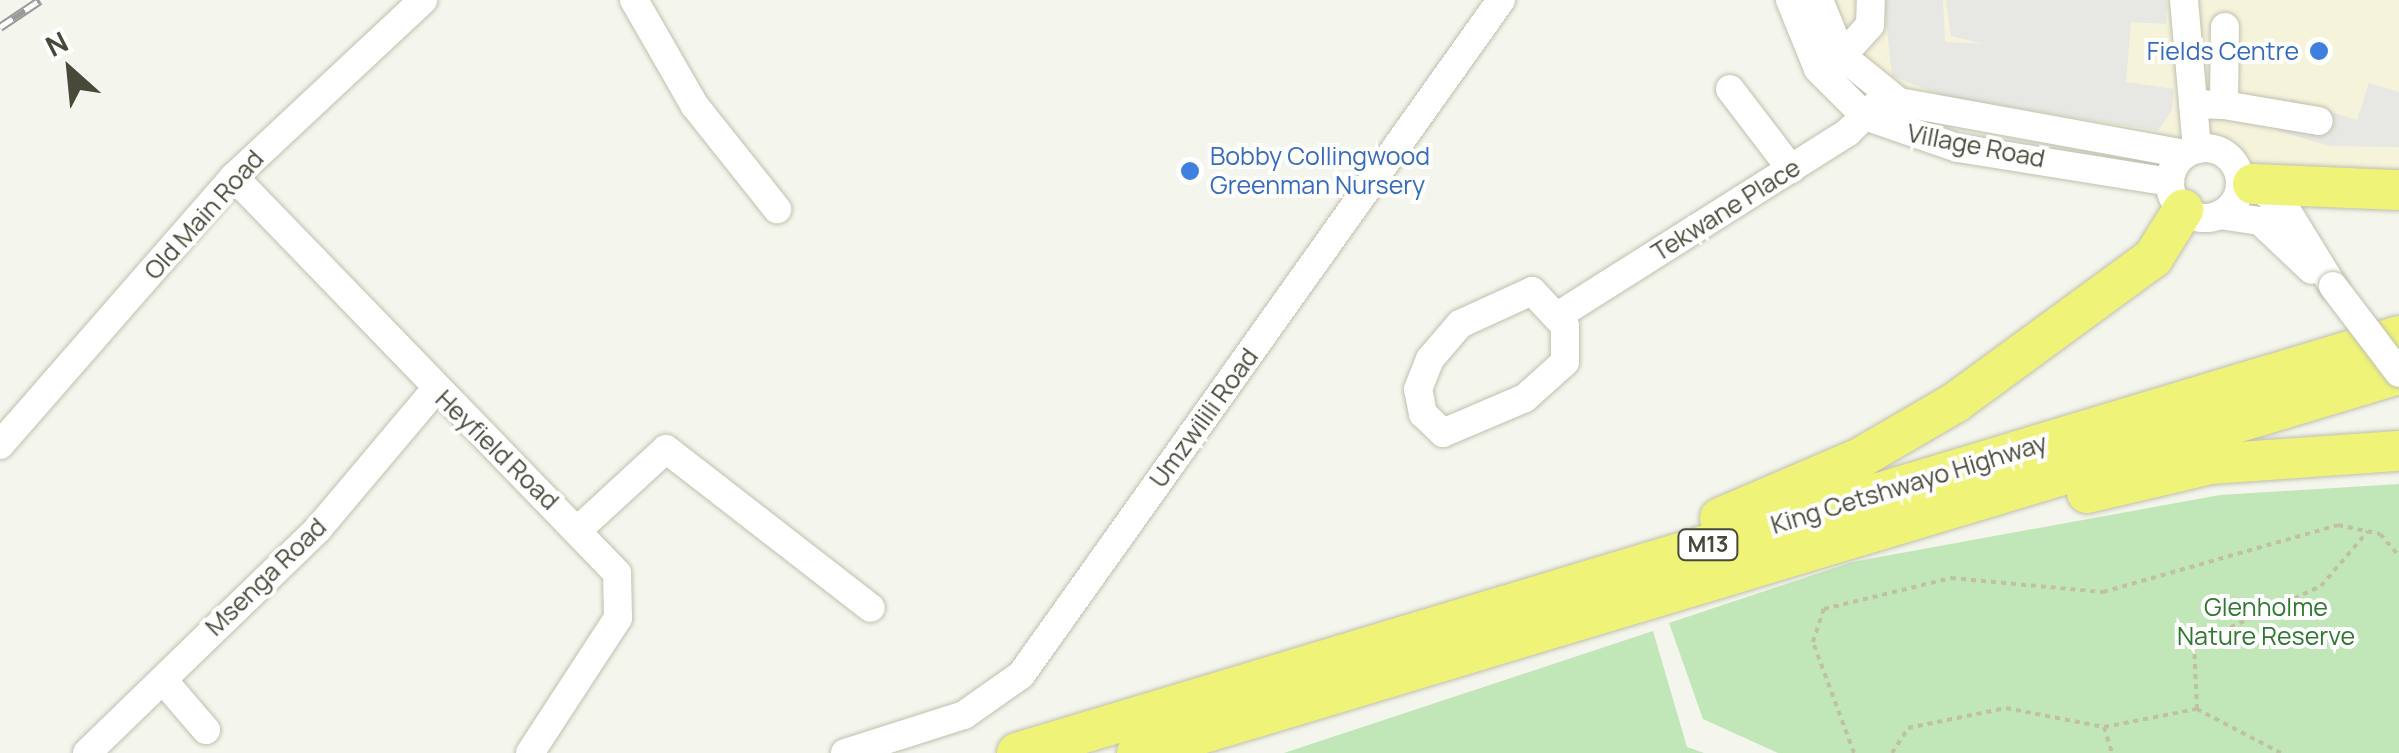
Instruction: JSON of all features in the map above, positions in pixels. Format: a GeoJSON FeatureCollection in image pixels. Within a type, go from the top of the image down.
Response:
{"type":"FeatureCollection","features":[{"type":"Feature","properties":{"kind":"highway"},"geometry":{"type":"LineString","coordinates":[[2246,181],[2399,190]]}},
{"type":"Feature","properties":{"kind":"highway"},"geometry":{"type":"LineString","coordinates":[[1475,616],[1812,481],[1906,433],[2140,268],[2168,244],[2191,202]]}},
{"type":"Feature","properties":{"kind":"highway","name":"King Cetshwayo Highway"},"geometry":{"type":"LineString","coordinates":[[1017,753],[2399,336]]}},
{"type":"Feature","properties":{"kind":"highway","name":"King Cetshwayo Highway"},"geometry":{"type":"LineString","coordinates":[[1137,753],[2399,373]]}},
{"type":"Feature","properties":{"kind":"highway"},"geometry":{"type":"LineString","coordinates":[[1828,544],[2211,464],[2399,451]]}},
{"type":"Feature","properties":{"kind":"street","name":"Old Main Road"},"geometry":{"type":"LineString","coordinates":[[0,445],[234,177],[423,0]]}},
{"type":"Feature","properties":{"kind":"street"},"geometry":{"type":"LineString","coordinates":[[634,0],[694,106],[777,209]]}},
{"type":"Feature","properties":{"kind":"street","name":"Umzwilili Road"},"geometry":{"type":"LineString","coordinates":[[845,753],[964,716],[1016,681],[1500,0]]}},
{"type":"Feature","properties":{"kind":"street","name":"Village Road"},"geometry":{"type":"LineString","coordinates":[[1790,0],[1818,69],[1865,116],[1958,148],[2260,221],[2333,286]]}},
{"type":"Feature","properties":{"kind":"street","name":"Village Road"},"geometry":{"type":"LineString","coordinates":[[1819,0],[1842,56],[1885,95],[2191,152],[2224,153],[2246,181],[2284,206],[2333,286],[2399,373]]}},
{"type":"Feature","properties":{"kind":"street"},"geometry":{"type":"LineString","coordinates":[[1842,56],[1870,26],[1871,0]]}},
{"type":"Feature","properties":{"kind":"street"},"geometry":{"type":"LineString","coordinates":[[2184,0],[2193,104],[2191,202],[2246,181]]}},
{"type":"Feature","properties":{"kind":"street"},"geometry":{"type":"LineString","coordinates":[[2224,27],[2224,104]]}},
{"type":"Feature","properties":{"kind":"street"},"geometry":{"type":"LineString","coordinates":[[1730,89],[1791,168]]}},
{"type":"Feature","properties":{"kind":"street","name":"Tekwane Place"},"geometry":{"type":"LineString","coordinates":[[1559,314],[1791,168],[1865,116],[1885,95]]}},
{"type":"Feature","properties":{"kind":"street"},"geometry":{"type":"LineString","coordinates":[[2193,104],[2224,104],[2319,121]]}},
{"type":"Feature","properties":{"kind":"street","name":"Heyfield Road"},"geometry":{"type":"LineString","coordinates":[[234,177],[435,390],[579,528],[618,573],[622,602],[530,753]]}},
{"type":"Feature","properties":{"kind":"street"},"geometry":{"type":"LineString","coordinates":[[1532,291],[1559,314],[1571,348],[1553,375],[1464,427],[1443,434],[1432,426],[1418,389],[1460,324],[1532,291]]}},
{"type":"Feature","properties":{"kind":"street","name":"Msenga Road"},"geometry":{"type":"LineString","coordinates":[[87,753],[318,529],[435,390]]}},
{"type":"Feature","properties":{"kind":"street"},"geometry":{"type":"LineString","coordinates":[[579,528],[666,449],[872,608]]}},
{"type":"Feature","properties":{"kind":"street"},"geometry":{"type":"LineString","coordinates":[[163,680],[206,730]]}},
{"type":"Feature","properties":{"kind":"path"},"geometry":{"type":"LineString","coordinates":[[1854,753],[1813,642],[1824,608],[1951,578],[2102,592],[2338,525],[2368,532],[2399,556]]}},
{"type":"Feature","properties":{"kind":"path"},"geometry":{"type":"LineString","coordinates":[[2197,709],[2194,644],[2321,586],[2368,532]]}},
{"type":"Feature","properties":{"kind":"path"},"geometry":{"type":"LineString","coordinates":[[1892,753],[1908,728],[2006,708],[2104,727],[2197,709],[2281,753]]}},
{"type":"Feature","properties":{"kind":"path"},"geometry":{"type":"LineString","coordinates":[[2104,727],[2112,753]]}},
{"type":"Feature","properties":{"kind":"shaded area"},"geometry":{"type":"Polygon","coordinates":[[[1826,0],[2399,0],[2399,184],[2314,185],[2236,169],[2212,146],[1932,105],[1865,71],[1826,0]]]}},
{"type":"Feature","properties":{"kind":"shaded area"},"geometry":{"type":"Polygon","coordinates":[[[1884,0],[1943,0],[1945,42],[1984,44],[1951,36],[1946,0],[2167,0],[2166,24],[2131,22],[2126,82],[2174,89],[2172,110],[2158,131],[1944,96],[1892,76],[1884,0]]]}},
{"type":"Feature","properties":{"kind":"shaded area"},"geometry":{"type":"Polygon","coordinates":[[[2369,83],[2399,92],[2399,147],[2329,146],[2278,131],[2291,99],[2357,120],[2369,83]]]}},
{"type":"Feature","properties":{"kind":"green space","name":"Glenholme Nature Reserve"},"geometry":{"type":"Polygon","coordinates":[[[2399,484],[2399,753],[1778,753],[1703,719],[1669,623],[1852,562],[2220,495],[2399,484]]]}},
{"type":"Feature","properties":{"kind":"green space"},"geometry":{"type":"Polygon","coordinates":[[[1653,631],[1687,747],[1704,753],[1284,753],[1653,631]]]}},
{"type":"Feature","properties":{"kind":"railway"},"geometry":{"type":"LineString","coordinates":[[0,27],[40,0]]}},
{"type":"Feature","properties":{"kind":"place","name":"Fields Centre"},"geometry":{"type":"Point","coordinates":[2319,51]}},
{"type":"Feature","properties":{"kind":"place","name":"Bobby Collingwood Greenman Nursery"},"geometry":{"type":"Point","coordinates":[1190,171]}}]}
